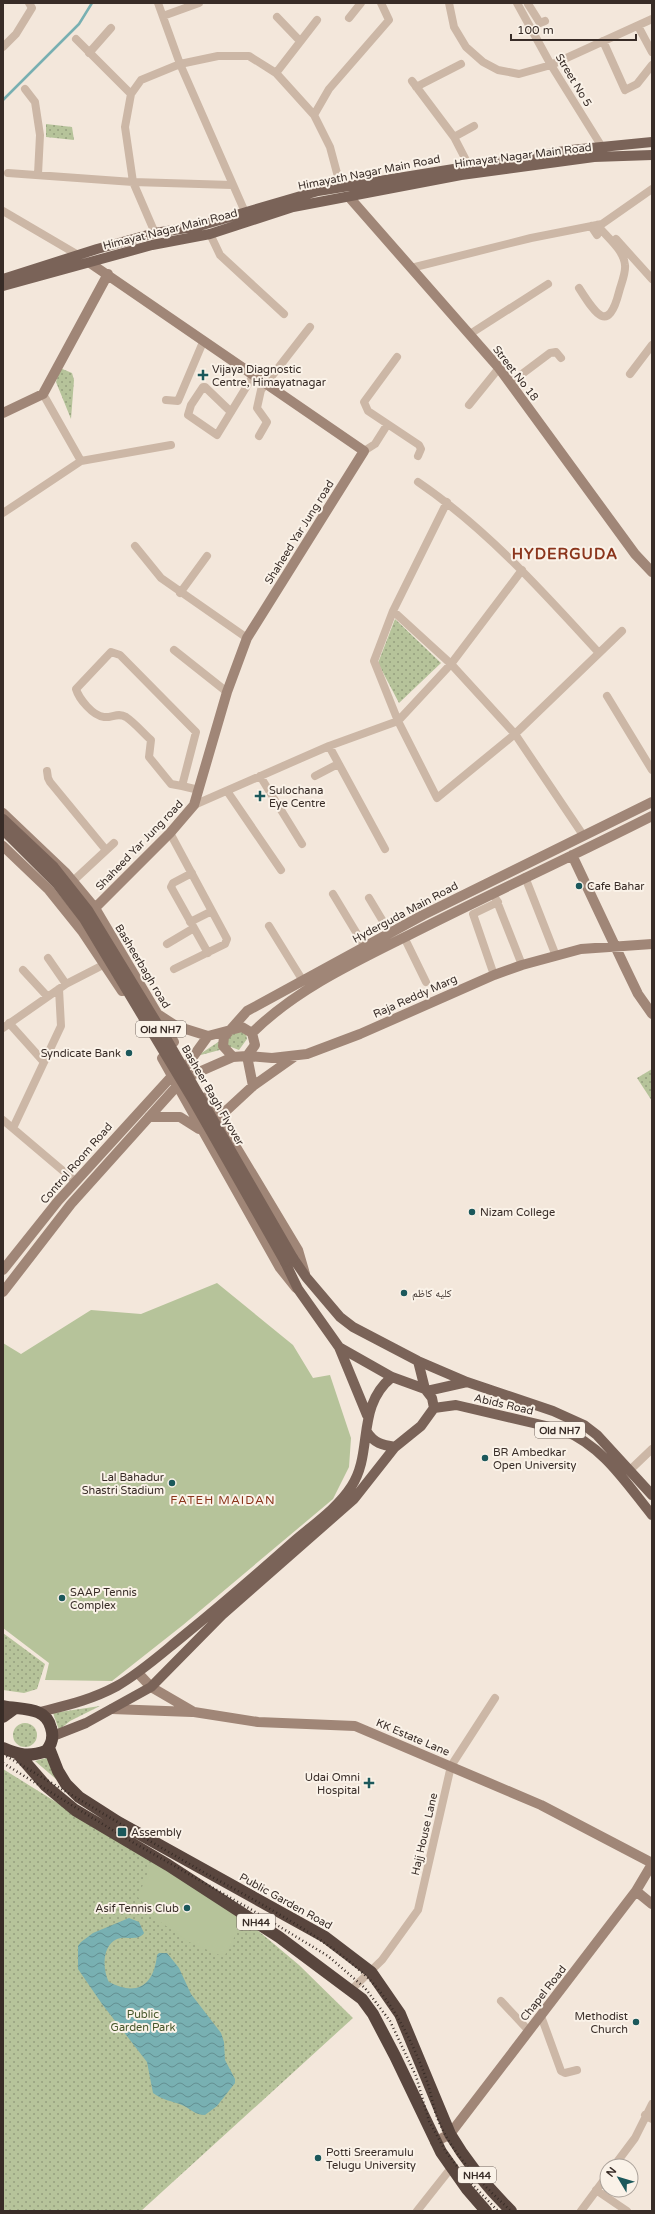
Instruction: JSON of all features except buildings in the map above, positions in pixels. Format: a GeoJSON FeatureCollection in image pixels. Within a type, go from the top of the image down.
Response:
{"type":"FeatureCollection","features":[{"type":"Feature","properties":{"kind":"highway"},"geometry":{"type":"LineString","coordinates":[[3,1718],[9,1708],[40,1712],[50,1722],[53,1736],[49,1748]]}},
{"type":"Feature","properties":{"kind":"highway","name":"NH44"},"geometry":{"type":"LineString","coordinates":[[4,1747],[19,1755],[46,1786],[75,1810],[168,1865],[279,1937],[362,1999],[373,2014],[396,2056],[435,2142],[451,2168],[486,2211]]}},
{"type":"Feature","properties":{"kind":"highway","name":"NH44"},"geometry":{"type":"LineString","coordinates":[[19,1755],[33,1756],[46,1751],[49,1748]]}},
{"type":"Feature","properties":{"kind":"highway","name":"Public Garden Road"},"geometry":{"type":"LineString","coordinates":[[49,1748],[66,1784],[79,1796],[118,1822],[325,1938],[371,1972],[400,2014],[450,2134]]}},
{"type":"Feature","properties":{"kind":"highway","name":"NH44"},"geometry":{"type":"LineString","coordinates":[[450,2134],[472,2170],[511,2211]]}},
{"type":"Feature","properties":{"kind":"main road","name":"Himayath Nagar Main Road"},"geometry":{"type":"LineString","coordinates":[[3,278],[155,233],[199,226],[318,191],[571,150],[652,142]]}},
{"type":"Feature","properties":{"kind":"main road","name":"Himayat Nagar Main Road"},"geometry":{"type":"LineString","coordinates":[[3,286],[152,245],[210,234],[293,207],[461,174],[594,157],[652,155]]}},
{"type":"Feature","properties":{"kind":"main road","name":"Street No 18"},"geometry":{"type":"LineString","coordinates":[[349,197],[499,368],[635,554],[652,572]]}},
{"type":"Feature","properties":{"kind":"main road"},"geometry":{"type":"LineString","coordinates":[[78,255],[108,274],[203,342],[364,450]]}},
{"type":"Feature","properties":{"kind":"main road"},"geometry":{"type":"LineString","coordinates":[[3,413],[43,394],[108,274]]}},
{"type":"Feature","properties":{"kind":"main road","name":"Shaheed Yar Jung road"},"geometry":{"type":"LineString","coordinates":[[94,908],[170,833],[194,805],[227,692],[248,638],[364,450]]}},
{"type":"Feature","properties":{"kind":"main road","name":"Hyderguda Main Road"},"geometry":{"type":"LineString","coordinates":[[208,1036],[229,1029],[247,1011],[390,933],[631,809],[652,802]]}},
{"type":"Feature","properties":{"kind":"main road","name":"Basheerbagh road"},"geometry":{"type":"LineString","coordinates":[[3,813],[32,838],[73,881],[94,908],[158,1014],[192,1075],[298,1250],[306,1277]]}},
{"type":"Feature","properties":{"kind":"main road","name":"Hyderguda Main Road"},"geometry":{"type":"LineString","coordinates":[[252,1033],[272,1013],[298,995],[494,892],[652,816]]}},
{"type":"Feature","properties":{"kind":"main road","name":"Basheer Bagh Flyover"},"geometry":{"type":"LineString","coordinates":[[3,819],[54,867],[88,910],[166,1038],[289,1260],[298,1289]]}},
{"type":"Feature","properties":{"kind":"main road","name":"Basheer Bagh Flyover"},"geometry":{"type":"LineString","coordinates":[[3,830],[58,884],[84,919],[289,1260],[306,1277]]}},
{"type":"Feature","properties":{"kind":"main road"},"geometry":{"type":"LineString","coordinates":[[3,846],[44,883],[105,964],[172,1076],[280,1268],[298,1289]]}},
{"type":"Feature","properties":{"kind":"main road"},"geometry":{"type":"LineString","coordinates":[[572,854],[638,994],[652,1014]]}},
{"type":"Feature","properties":{"kind":"main road","name":"Raja Reddy Marg"},"geometry":{"type":"LineString","coordinates":[[149,1117],[177,1086],[192,1075],[233,1057],[294,1057],[360,1034],[494,975],[522,965],[581,949],[617,948],[652,944]]}},
{"type":"Feature","properties":{"kind":"main road"},"geometry":{"type":"LineString","coordinates":[[158,1014],[176,1026],[208,1036],[187,1065]]}},
{"type":"Feature","properties":{"kind":"main road"},"geometry":{"type":"LineString","coordinates":[[233,1057],[223,1046],[224,1036],[229,1029],[242,1028],[252,1033],[255,1045],[247,1056],[253,1086]]}},
{"type":"Feature","properties":{"kind":"main road"},"geometry":{"type":"LineString","coordinates":[[201,1130],[219,1119],[253,1086],[294,1057]]}},
{"type":"Feature","properties":{"kind":"main road","name":"Control Room Road"},"geometry":{"type":"LineString","coordinates":[[3,1270],[75,1182],[172,1076],[187,1065]]}},
{"type":"Feature","properties":{"kind":"main road"},"geometry":{"type":"LineString","coordinates":[[3,1292],[71,1204],[149,1117],[180,1117],[201,1130]]}},
{"type":"Feature","properties":{"kind":"main road","name":"Old NH7"},"geometry":{"type":"LineString","coordinates":[[306,1277],[340,1317],[354,1327],[418,1362],[466,1382],[577,1421],[598,1435],[652,1495]]}},
{"type":"Feature","properties":{"kind":"main road","name":"Old NH7"},"geometry":{"type":"LineString","coordinates":[[298,1289],[339,1347],[392,1377],[426,1390]]}},
{"type":"Feature","properties":{"kind":"main road"},"geometry":{"type":"LineString","coordinates":[[40,1712],[78,1704],[101,1695],[138,1673],[247,1583],[331,1509],[351,1488],[359,1470],[367,1432],[367,1415],[339,1347]]}},
{"type":"Feature","properties":{"kind":"main road"},"geometry":{"type":"LineString","coordinates":[[53,1736],[112,1709],[151,1687],[222,1615],[354,1499],[395,1447],[421,1426],[434,1408],[426,1390],[418,1362]]}},
{"type":"Feature","properties":{"kind":"main road"},"geometry":{"type":"LineString","coordinates":[[367,1415],[378,1392],[392,1377]]}},
{"type":"Feature","properties":{"kind":"main road"},"geometry":{"type":"LineString","coordinates":[[426,1390],[466,1382]]}},
{"type":"Feature","properties":{"kind":"main road","name":"Abids Road"},"geometry":{"type":"LineString","coordinates":[[434,1408],[456,1405],[563,1430],[579,1437],[594,1447],[606,1459],[652,1515]]}},
{"type":"Feature","properties":{"kind":"main road"},"geometry":{"type":"LineString","coordinates":[[367,1432],[376,1442],[395,1447]]}},
{"type":"Feature","properties":{"kind":"main road","name":"KK Estate Lane"},"geometry":{"type":"LineString","coordinates":[[138,1673],[151,1687],[194,1712],[258,1722],[355,1726],[541,1805],[652,1864]]}},
{"type":"Feature","properties":{"kind":"main road"},"geometry":{"type":"LineString","coordinates":[[112,1709],[194,1712]]}},
{"type":"Feature","properties":{"kind":"main road","name":"Chapel Road"},"geometry":{"type":"LineString","coordinates":[[450,2134],[636,1891],[652,1864]]}},
{"type":"Feature","properties":{"kind":"main road"},"geometry":{"type":"LineString","coordinates":[[636,1891],[652,1904]]}},
{"type":"Feature","properties":{"kind":"main road"},"geometry":{"type":"LineString","coordinates":[[435,2142],[450,2134]]}},
{"type":"Feature","properties":{"kind":"street"},"geometry":{"type":"LineString","coordinates":[[3,47],[16,34],[32,8],[29,3]]}},
{"type":"Feature","properties":{"kind":"street"},"geometry":{"type":"LineString","coordinates":[[158,3],[180,64],[232,186],[245,212]]}},
{"type":"Feature","properties":{"kind":"street"},"geometry":{"type":"LineString","coordinates":[[163,16],[199,3]]}},
{"type":"Feature","properties":{"kind":"street"},"geometry":{"type":"LineString","coordinates":[[349,18],[361,3]]}},
{"type":"Feature","properties":{"kind":"street"},"geometry":{"type":"LineString","coordinates":[[314,115],[329,89],[389,20],[381,3]]}},
{"type":"Feature","properties":{"kind":"street"},"geometry":{"type":"LineString","coordinates":[[449,3],[454,27],[466,46],[483,62],[498,70],[519,74],[551,64],[652,19]]}},
{"type":"Feature","properties":{"kind":"street"},"geometry":{"type":"LineString","coordinates":[[518,6],[528,4],[540,23],[545,21]]}},
{"type":"Feature","properties":{"kind":"street","name":"Street No 5"},"geometry":{"type":"LineString","coordinates":[[518,6],[551,64],[602,147]]}},
{"type":"Feature","properties":{"kind":"street"},"geometry":{"type":"LineString","coordinates":[[277,17],[300,41]]}},
{"type":"Feature","properties":{"kind":"street"},"geometry":{"type":"LineString","coordinates":[[276,73],[317,20]]}},
{"type":"Feature","properties":{"kind":"street"},"geometry":{"type":"LineString","coordinates":[[638,26],[652,52]]}},
{"type":"Feature","properties":{"kind":"street"},"geometry":{"type":"LineString","coordinates":[[89,53],[111,28]]}},
{"type":"Feature","properties":{"kind":"street"},"geometry":{"type":"LineString","coordinates":[[76,39],[131,94]]}},
{"type":"Feature","properties":{"kind":"street"},"geometry":{"type":"LineString","coordinates":[[603,41],[625,90],[637,84],[652,66]]}},
{"type":"Feature","properties":{"kind":"street"},"geometry":{"type":"LineString","coordinates":[[155,233],[133,182],[125,127],[131,94],[141,80],[180,64],[218,56],[250,56],[276,73],[314,115],[330,147],[341,188]]}},
{"type":"Feature","properties":{"kind":"street"},"geometry":{"type":"LineString","coordinates":[[461,64],[414,84],[454,137],[469,166]]}},
{"type":"Feature","properties":{"kind":"street"},"geometry":{"type":"LineString","coordinates":[[25,89],[35,102],[40,135],[38,174]]}},
{"type":"Feature","properties":{"kind":"street"},"geometry":{"type":"LineString","coordinates":[[454,137],[474,126]]}},
{"type":"Feature","properties":{"kind":"street"},"geometry":{"type":"LineString","coordinates":[[8,173],[133,182],[232,186]]}},
{"type":"Feature","properties":{"kind":"street"},"geometry":{"type":"LineString","coordinates":[[412,268],[531,238],[597,225],[652,189]]}},
{"type":"Feature","properties":{"kind":"street"},"geometry":{"type":"LineString","coordinates":[[3,212],[78,255]]}},
{"type":"Feature","properties":{"kind":"street"},"geometry":{"type":"LineString","coordinates":[[597,225],[598,235]]}},
{"type":"Feature","properties":{"kind":"street"},"geometry":{"type":"LineString","coordinates":[[597,225],[652,279]]}},
{"type":"Feature","properties":{"kind":"street"},"geometry":{"type":"LineString","coordinates":[[579,288],[593,310],[606,316],[611,314],[616,306],[626,265],[621,254],[597,225]]}},
{"type":"Feature","properties":{"kind":"street"},"geometry":{"type":"LineString","coordinates":[[210,234],[220,255],[284,314]]}},
{"type":"Feature","properties":{"kind":"street"},"geometry":{"type":"LineString","coordinates":[[470,334],[548,284]]}},
{"type":"Feature","properties":{"kind":"street"},"geometry":{"type":"LineString","coordinates":[[259,436],[267,422],[257,408],[261,390],[310,327]]}},
{"type":"Feature","properties":{"kind":"street"},"geometry":{"type":"LineString","coordinates":[[166,400],[178,401],[203,342]]}},
{"type":"Feature","properties":{"kind":"street"},"geometry":{"type":"LineString","coordinates":[[630,374],[652,345]]}},
{"type":"Feature","properties":{"kind":"street"},"geometry":{"type":"LineString","coordinates":[[510,383],[550,353],[556,352],[561,358]]}},
{"type":"Feature","properties":{"kind":"street"},"geometry":{"type":"LineString","coordinates":[[397,357],[364,402],[368,411],[418,445],[421,449],[418,456]]}},
{"type":"Feature","properties":{"kind":"street"},"geometry":{"type":"LineString","coordinates":[[469,405],[499,368]]}},
{"type":"Feature","properties":{"kind":"street"},"geometry":{"type":"LineString","coordinates":[[231,412],[205,387],[203,387],[191,406],[188,416],[217,435],[253,376]]}},
{"type":"Feature","properties":{"kind":"street"},"geometry":{"type":"LineString","coordinates":[[43,394],[81,461]]}},
{"type":"Feature","properties":{"kind":"street"},"geometry":{"type":"LineString","coordinates":[[364,450],[375,444],[387,425]]}},
{"type":"Feature","properties":{"kind":"street"},"geometry":{"type":"LineString","coordinates":[[3,513],[81,461],[171,445]]}},
{"type":"Feature","properties":{"kind":"street"},"geometry":{"type":"LineString","coordinates":[[418,482],[447,502],[522,570],[599,653]]}},
{"type":"Feature","properties":{"kind":"street"},"geometry":{"type":"LineString","coordinates":[[447,502],[393,611],[374,661],[398,720],[437,798],[515,734],[622,631]]}},
{"type":"Feature","properties":{"kind":"street"},"geometry":{"type":"LineString","coordinates":[[135,546],[161,578],[180,593],[248,638]]}},
{"type":"Feature","properties":{"kind":"street"},"geometry":{"type":"LineString","coordinates":[[180,593],[207,556]]}},
{"type":"Feature","properties":{"kind":"street"},"geometry":{"type":"LineString","coordinates":[[194,805],[329,746],[398,720],[451,664],[522,570]]}},
{"type":"Feature","properties":{"kind":"street"},"geometry":{"type":"LineString","coordinates":[[393,611],[451,664],[515,734],[583,835]]}},
{"type":"Feature","properties":{"kind":"street"},"geometry":{"type":"LineString","coordinates":[[174,650],[227,692]]}},
{"type":"Feature","properties":{"kind":"street"},"geometry":{"type":"LineString","coordinates":[[182,786],[196,732],[120,655],[111,652],[76,689],[78,695],[97,714],[105,717],[118,714],[125,716],[151,740],[149,757],[171,784],[199,790]]}},
{"type":"Feature","properties":{"kind":"street"},"geometry":{"type":"LineString","coordinates":[[607,696],[652,770]]}},
{"type":"Feature","properties":{"kind":"street"},"geometry":{"type":"LineString","coordinates":[[329,746],[385,849]]}},
{"type":"Feature","properties":{"kind":"street"},"geometry":{"type":"LineString","coordinates":[[315,776],[338,764]]}},
{"type":"Feature","properties":{"kind":"street"},"geometry":{"type":"LineString","coordinates":[[47,771],[50,782],[106,850]]}},
{"type":"Feature","properties":{"kind":"street"},"geometry":{"type":"LineString","coordinates":[[260,776],[302,844]]}},
{"type":"Feature","properties":{"kind":"street"},"geometry":{"type":"LineString","coordinates":[[227,791],[281,870]]}},
{"type":"Feature","properties":{"kind":"street"},"geometry":{"type":"LineString","coordinates":[[170,833],[227,942],[174,969]]}},
{"type":"Feature","properties":{"kind":"street"},"geometry":{"type":"LineString","coordinates":[[73,881],[114,843]]}},
{"type":"Feature","properties":{"kind":"street"},"geometry":{"type":"LineString","coordinates":[[192,873],[173,883],[171,887],[208,953]]}},
{"type":"Feature","properties":{"kind":"street"},"geometry":{"type":"LineString","coordinates":[[525,877],[556,956]]}},
{"type":"Feature","properties":{"kind":"street"},"geometry":{"type":"LineString","coordinates":[[494,892],[522,965]]}},
{"type":"Feature","properties":{"kind":"street"},"geometry":{"type":"LineString","coordinates":[[333,894],[365,947]]}},
{"type":"Feature","properties":{"kind":"street"},"geometry":{"type":"LineString","coordinates":[[369,898],[390,933]]}},
{"type":"Feature","properties":{"kind":"street"},"geometry":{"type":"LineString","coordinates":[[494,975],[473,914],[498,902]]}},
{"type":"Feature","properties":{"kind":"street"},"geometry":{"type":"LineString","coordinates":[[167,944],[212,911]]}},
{"type":"Feature","properties":{"kind":"street"},"geometry":{"type":"LineString","coordinates":[[269,926],[303,981]]}},
{"type":"Feature","properties":{"kind":"street"},"geometry":{"type":"LineString","coordinates":[[404,938],[426,982]]}},
{"type":"Feature","properties":{"kind":"street"},"geometry":{"type":"LineString","coordinates":[[13,1128],[43,1061],[61,1026],[63,987],[48,958]]}},
{"type":"Feature","properties":{"kind":"street"},"geometry":{"type":"LineString","coordinates":[[43,1061],[6,1025],[47,996],[105,964]]}},
{"type":"Feature","properties":{"kind":"street"},"geometry":{"type":"LineString","coordinates":[[23,970],[47,996]]}},
{"type":"Feature","properties":{"kind":"street"},"geometry":{"type":"LineString","coordinates":[[3,1120],[75,1182]]}},
{"type":"Feature","properties":{"kind":"street"},"geometry":{"type":"LineString","coordinates":[[630,1470],[652,1449]]}},
{"type":"Feature","properties":{"kind":"street","name":"Hajj House Lane"},"geometry":{"type":"LineString","coordinates":[[351,1990],[371,1972],[418,1910],[451,1766],[495,1698]]}},
{"type":"Feature","properties":{"kind":"street"},"geometry":{"type":"LineString","coordinates":[[501,2001],[529,2031]]}},
{"type":"Feature","properties":{"kind":"street"},"geometry":{"type":"LineString","coordinates":[[541,2016],[561,2071],[565,2074],[577,2070]]}},
{"type":"Feature","properties":{"kind":"street"},"geometry":{"type":"LineString","coordinates":[[620,2158],[648,2117],[652,2104]]}},
{"type":"Feature","properties":{"kind":"street"},"geometry":{"type":"LineString","coordinates":[[417,2211],[451,2168]]}},
{"type":"Feature","properties":{"kind":"street"},"geometry":{"type":"LineString","coordinates":[[581,2211],[599,2186]]}},
{"type":"Feature","properties":{"kind":"street"},"geometry":{"type":"LineString","coordinates":[[596,2190],[626,2211]]}},
{"type":"Feature","properties":{"kind":"green space"},"geometry":{"type":"Polygon","coordinates":[[[46,124],[72,127],[74,140],[46,137],[46,124]]]}},
{"type":"Feature","properties":{"kind":"green space"},"geometry":{"type":"Polygon","coordinates":[[[60,368],[72,373],[74,380],[71,419],[56,382],[60,368]]]}},
{"type":"Feature","properties":{"kind":"green space"},"geometry":{"type":"Polygon","coordinates":[[[395,619],[441,663],[399,703],[378,663],[395,619]]]}},
{"type":"Feature","properties":{"kind":"green space"},"geometry":{"type":"Polygon","coordinates":[[[238,1029],[246,1034],[247,1039],[239,1050],[231,1047],[197,1056],[238,1029]]]}},
{"type":"Feature","properties":{"kind":"green space"},"geometry":{"type":"Polygon","coordinates":[[[652,1069],[652,1101],[637,1078],[652,1069]]]}},
{"type":"Feature","properties":{"kind":"green space","name":"Lal Bahadur Shastri Stadium"},"geometry":{"type":"Polygon","coordinates":[[[217,1283],[293,1345],[313,1378],[330,1375],[351,1438],[349,1467],[333,1499],[183,1625],[112,1681],[45,1680],[49,1663],[3,1628],[3,1343],[21,1354],[91,1310],[141,1314],[217,1283]]]}},
{"type":"Feature","properties":{"kind":"green space"},"geometry":{"type":"Polygon","coordinates":[[[3,1633],[45,1664],[37,1689],[24,1693],[3,1690],[3,1633]]]}},
{"type":"Feature","properties":{"kind":"green space"},"geometry":{"type":"Polygon","coordinates":[[[100,1706],[70,1721],[59,1730],[53,1713],[100,1706]]]}},
{"type":"Feature","properties":{"kind":"green space"},"geometry":{"type":"Polygon","coordinates":[[[25,1723],[33,1727],[37,1735],[33,1743],[25,1747],[17,1743],[13,1735],[17,1727],[25,1723]]]}},
{"type":"Feature","properties":{"kind":"green space"},"geometry":{"type":"Polygon","coordinates":[[[50,1757],[56,1779],[35,1761],[50,1757]]]}},
{"type":"Feature","properties":{"kind":"green space","name":"Public Garden Park"},"geometry":{"type":"Polygon","coordinates":[[[3,1769],[244,1919],[299,1965],[353,2018],[141,2211],[3,2211],[3,1769]]]}},
{"type":"Feature","properties":{"kind":"green space","name":"Asif Tennis Club"},"geometry":{"type":"Polygon","coordinates":[[[152,1862],[244,1919],[224,1957],[189,1942],[159,1921],[138,1897],[152,1862]]]}},
{"type":"Feature","properties":{"kind":"water"},"geometry":{"type":"Polygon","coordinates":[[[129,1918],[139,1922],[144,1933],[135,1938],[117,1939],[108,1947],[105,1959],[105,1972],[109,1982],[128,1988],[136,1988],[142,1985],[148,1981],[152,1974],[157,1955],[159,1953],[167,1953],[179,1968],[191,1994],[221,2033],[224,2042],[225,2060],[235,2079],[235,2083],[217,2106],[205,2115],[196,2113],[182,2105],[163,2099],[153,2093],[147,2062],[102,2004],[78,1969],[78,1946],[81,1942],[93,1933],[129,1918]]]}},
{"type":"Feature","properties":{"kind":"waterway"},"geometry":{"type":"LineString","coordinates":[[3,100],[79,24],[92,3]]}},
{"type":"Feature","properties":{"kind":"railway"},"geometry":{"type":"LineString","coordinates":[[3,1754],[205,1873],[292,1922],[334,1950],[371,1981],[387,2001],[408,2036],[428,2084],[437,2117],[443,2131],[459,2156],[479,2180],[511,2211]]}},
{"type":"Feature","properties":{"kind":"railway"},"geometry":{"type":"LineString","coordinates":[[3,1763],[127,1839],[252,1910],[328,1956],[365,1988],[390,2021],[416,2076],[429,2121],[446,2152],[467,2179],[498,2211]]}},
{"type":"Feature","properties":{"kind":"place","name":"Vijaya Diagnostic Centre, Himayatnagar"},"geometry":{"type":"Point","coordinates":[203,375]}},
{"type":"Feature","properties":{"kind":"place","name":"Sulochana Eye Centre"},"geometry":{"type":"Point","coordinates":[260,796]}},
{"type":"Feature","properties":{"kind":"place","name":"Cafe Bahar"},"geometry":{"type":"Point","coordinates":[579,886]}},
{"type":"Feature","properties":{"kind":"place","name":"Syndicate Bank"},"geometry":{"type":"Point","coordinates":[129,1053]}},
{"type":"Feature","properties":{"kind":"place","name":"Nizam College"},"geometry":{"type":"Point","coordinates":[472,1212]}},
{"type":"Feature","properties":{"kind":"place","name":"كليه كاظم"},"geometry":{"type":"Point","coordinates":[404,1293]}},
{"type":"Feature","properties":{"kind":"place","name":"BR Ambedkar Open University"},"geometry":{"type":"Point","coordinates":[485,1458]}},
{"type":"Feature","properties":{"kind":"place","name":"Lal Bahadur Shastri Stadium"},"geometry":{"type":"Point","coordinates":[172,1483]}},
{"type":"Feature","properties":{"kind":"place","name":"SAAP Tennis Complex"},"geometry":{"type":"Point","coordinates":[62,1598]}},
{"type":"Feature","properties":{"kind":"place","name":"Udai Omni Hospital"},"geometry":{"type":"Point","coordinates":[369,1783]}},
{"type":"Feature","properties":{"kind":"place","name":"Assembly"},"geometry":{"type":"Point","coordinates":[122,1832]}},
{"type":"Feature","properties":{"kind":"place","name":"Asif Tennis Club"},"geometry":{"type":"Point","coordinates":[187,1908]}},
{"type":"Feature","properties":{"kind":"place","name":"Methodist Church"},"geometry":{"type":"Point","coordinates":[636,2022]}},
{"type":"Feature","properties":{"kind":"place","name":"Potti Sreeramulu Telugu University"},"geometry":{"type":"Point","coordinates":[318,2158]}},
{"type":"Feature","properties":{"kind":"district","name":"HYDERGUDA"},"geometry":{"type":"Point","coordinates":[565,554]}},
{"type":"Feature","properties":{"kind":"district","name":"FATEH MAIDAN"},"geometry":{"type":"Point","coordinates":[223,1500]}}]}
